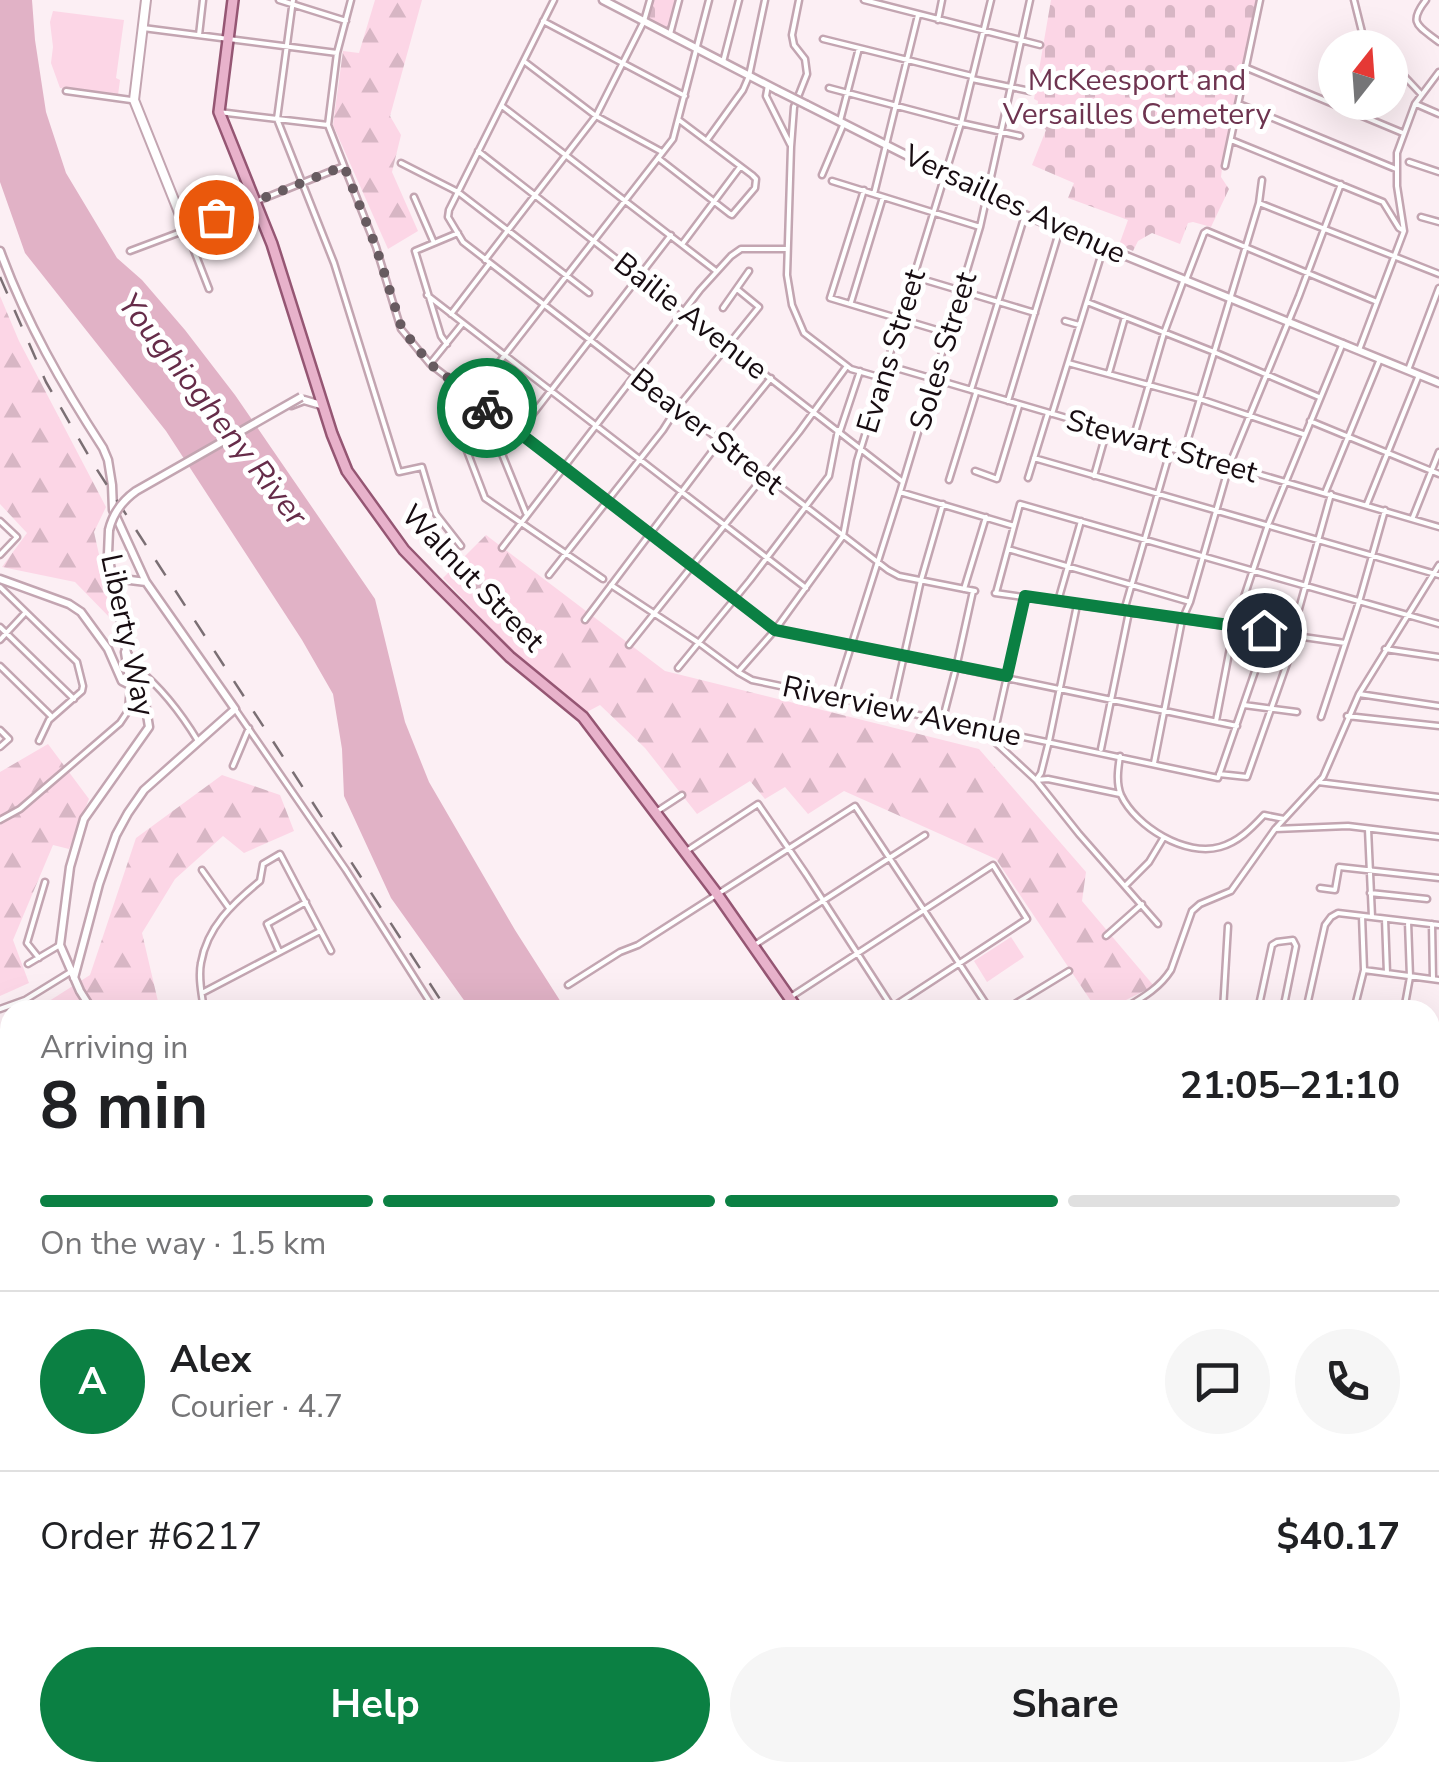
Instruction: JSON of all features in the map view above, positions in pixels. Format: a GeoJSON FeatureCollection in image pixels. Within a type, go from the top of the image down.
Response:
{"type":"FeatureCollection","features":[{"type":"Feature","properties":{"kind":"main road"},"geometry":{"type":"LineString","coordinates":[[146,0],[134,100],[186,230],[255,202]]}},
{"type":"Feature","properties":{"kind":"main road","name":"Walnut Street"},"geometry":{"type":"LineString","coordinates":[[233,0],[219,112],[283,276],[336,449],[347,471],[404,550],[510,657],[584,717],[686,851],[790,998]]}},
{"type":"Feature","properties":{"kind":"street"},"geometry":{"type":"LineString","coordinates":[[199,35],[202,0]]}},
{"type":"Feature","properties":{"kind":"street"},"geometry":{"type":"LineString","coordinates":[[279,0],[346,21]]}},
{"type":"Feature","properties":{"kind":"street"},"geometry":{"type":"LineString","coordinates":[[351,0],[337,53],[328,125],[376,247],[402,329],[430,364],[775,630],[1237,726]]}},
{"type":"Feature","properties":{"kind":"street"},"geometry":{"type":"LineString","coordinates":[[447,344],[441,336],[415,251],[458,233],[448,210],[554,0]]}},
{"type":"Feature","properties":{"kind":"street","name":"Versailles Avenue"},"geometry":{"type":"LineString","coordinates":[[603,0],[1025,215],[1439,383]]}},
{"type":"Feature","properties":{"kind":"street"},"geometry":{"type":"LineString","coordinates":[[451,314],[508,231],[596,116],[644,21],[650,0]]}},
{"type":"Feature","properties":{"kind":"street"},"geometry":{"type":"LineString","coordinates":[[670,35],[679,0]]}},
{"type":"Feature","properties":{"kind":"street"},"geometry":{"type":"LineString","coordinates":[[603,579],[485,498],[458,422],[592,240],[673,139],[709,0]]}},
{"type":"Feature","properties":{"kind":"street"},"geometry":{"type":"LineString","coordinates":[[723,62],[738,0]]}},
{"type":"Feature","properties":{"kind":"street"},"geometry":{"type":"LineString","coordinates":[[706,141],[749,76],[765,0]]}},
{"type":"Feature","properties":{"kind":"street"},"geometry":{"type":"LineString","coordinates":[[799,0],[792,34],[807,74],[794,107],[791,147],[787,275],[792,305],[804,333],[847,366],[883,379]]}},
{"type":"Feature","properties":{"kind":"street"},"geometry":{"type":"LineString","coordinates":[[864,0],[1040,45]]}},
{"type":"Feature","properties":{"kind":"street"},"geometry":{"type":"LineString","coordinates":[[902,10],[904,0]]}},
{"type":"Feature","properties":{"kind":"street"},"geometry":{"type":"LineString","coordinates":[[938,20],[942,0]]}},
{"type":"Feature","properties":{"kind":"street","name":"Evans Street"},"geometry":{"type":"LineString","coordinates":[[738,672],[775,630],[843,536],[861,448],[961,123],[990,0]]}},
{"type":"Feature","properties":{"kind":"street","name":"Soles Street"},"geometry":{"type":"LineString","coordinates":[[835,697],[980,226],[1030,0]]}},
{"type":"Feature","properties":{"kind":"street"},"geometry":{"type":"LineString","coordinates":[[1225,166],[1260,0]]}},
{"type":"Feature","properties":{"kind":"street"},"geometry":{"type":"LineString","coordinates":[[1354,0],[1362,30]]}},
{"type":"Feature","properties":{"kind":"street"},"geometry":{"type":"LineString","coordinates":[[1426,0],[1415,15],[1418,26],[1439,42]]}},
{"type":"Feature","properties":{"kind":"street"},"geometry":{"type":"LineString","coordinates":[[293,2],[276,119],[334,263],[400,472],[422,467],[436,514],[462,546]]}},
{"type":"Feature","properties":{"kind":"street"},"geometry":{"type":"LineString","coordinates":[[874,194],[918,15]]}},
{"type":"Feature","properties":{"kind":"street"},"geometry":{"type":"LineString","coordinates":[[543,21],[685,96]]}},
{"type":"Feature","properties":{"kind":"street"},"geometry":{"type":"LineString","coordinates":[[143,28],[337,53]]}},
{"type":"Feature","properties":{"kind":"street"},"geometry":{"type":"LineString","coordinates":[[823,40],[1030,91]]}},
{"type":"Feature","properties":{"kind":"street"},"geometry":{"type":"LineString","coordinates":[[822,175],[842,122],[859,48]]}},
{"type":"Feature","properties":{"kind":"street"},"geometry":{"type":"LineString","coordinates":[[524,61],[596,116],[662,152]]}},
{"type":"Feature","properties":{"kind":"street"},"geometry":{"type":"LineString","coordinates":[[1246,68],[1404,133]]}},
{"type":"Feature","properties":{"kind":"street"},"geometry":{"type":"LineString","coordinates":[[1359,350],[1404,231],[1396,159],[1415,104],[1439,72]]}},
{"type":"Feature","properties":{"kind":"street"},"geometry":{"type":"LineString","coordinates":[[1408,80],[1422,94]]}},
{"type":"Feature","properties":{"kind":"street"},"geometry":{"type":"LineString","coordinates":[[768,85],[766,96],[791,147]]}},
{"type":"Feature","properties":{"kind":"street"},"geometry":{"type":"LineString","coordinates":[[829,88],[1020,136]]}},
{"type":"Feature","properties":{"kind":"street"},"geometry":{"type":"LineString","coordinates":[[66,91],[134,100]]}},
{"type":"Feature","properties":{"kind":"street"},"geometry":{"type":"LineString","coordinates":[[1239,104],[1396,169]]}},
{"type":"Feature","properties":{"kind":"street"},"geometry":{"type":"LineString","coordinates":[[1415,104],[1439,114]]}},
{"type":"Feature","properties":{"kind":"street"},"geometry":{"type":"LineString","coordinates":[[501,105],[716,272]]}},
{"type":"Feature","properties":{"kind":"street"},"geometry":{"type":"LineString","coordinates":[[219,112],[328,125]]}},
{"type":"Feature","properties":{"kind":"street"},"geometry":{"type":"LineString","coordinates":[[657,158],[732,215],[755,188],[756,178],[679,120]]}},
{"type":"Feature","properties":{"kind":"street"},"geometry":{"type":"LineString","coordinates":[[1231,140],[1383,202],[1404,231]]}},
{"type":"Feature","properties":{"kind":"street","name":"Bailie Avenue"},"geometry":{"type":"LineString","coordinates":[[478,151],[903,482]]}},
{"type":"Feature","properties":{"kind":"street"},"geometry":{"type":"LineString","coordinates":[[1409,162],[1439,172]]}},
{"type":"Feature","properties":{"kind":"street"},"geometry":{"type":"LineString","coordinates":[[401,163],[458,192],[589,293]]}},
{"type":"Feature","properties":{"kind":"street"},"geometry":{"type":"LineString","coordinates":[[255,202],[344,166]]}},
{"type":"Feature","properties":{"kind":"street"},"geometry":{"type":"LineString","coordinates":[[682,244],[740,167]]}},
{"type":"Feature","properties":{"kind":"street"},"geometry":{"type":"LineString","coordinates":[[1184,452],[1259,203],[1262,180]]}},
{"type":"Feature","properties":{"kind":"street"},"geometry":{"type":"LineString","coordinates":[[832,181],[980,226]]}},
{"type":"Feature","properties":{"kind":"street"},"geometry":{"type":"LineString","coordinates":[[1154,763],[1182,620],[1230,466],[1341,184]]}},
{"type":"Feature","properties":{"kind":"street"},"geometry":{"type":"LineString","coordinates":[[864,190],[830,298],[948,333]]}},
{"type":"Feature","properties":{"kind":"street"},"geometry":{"type":"LineString","coordinates":[[414,197],[434,243]]}},
{"type":"Feature","properties":{"kind":"street"},"geometry":{"type":"LineString","coordinates":[[850,304],[883,197]]}},
{"type":"Feature","properties":{"kind":"street"},"geometry":{"type":"LineString","coordinates":[[1259,203],[1439,274]]}},
{"type":"Feature","properties":{"kind":"street"},"geometry":{"type":"LineString","coordinates":[[949,480],[1025,215]]}},
{"type":"Feature","properties":{"kind":"street"},"geometry":{"type":"LineString","coordinates":[[1421,217],[1439,222]]}},
{"type":"Feature","properties":{"kind":"street"},"geometry":{"type":"LineString","coordinates":[[1008,402],[1060,229]]}},
{"type":"Feature","properties":{"kind":"street"},"geometry":{"type":"LineString","coordinates":[[130,251],[186,230],[210,289]]}},
{"type":"Feature","properties":{"kind":"street","name":"Beaver Street"},"geometry":{"type":"LineString","coordinates":[[458,233],[462,242],[895,575],[974,591],[956,668]]}},
{"type":"Feature","properties":{"kind":"street"},"geometry":{"type":"LineString","coordinates":[[1134,436],[1164,333],[1204,233],[1377,302]]}},
{"type":"Feature","properties":{"kind":"street"},"geometry":{"type":"LineString","coordinates":[[527,516],[502,454],[671,236]]}},
{"type":"Feature","properties":{"kind":"street"},"geometry":{"type":"LineString","coordinates":[[1028,478],[1104,246]]}},
{"type":"Feature","properties":{"kind":"street"},"geometry":{"type":"LineString","coordinates":[[502,548],[716,272],[740,249],[788,249]]}},
{"type":"Feature","properties":{"kind":"street"},"geometry":{"type":"LineString","coordinates":[[0,251],[40,344],[103,448],[112,484],[113,510],[146,582],[346,870],[429,1000]]}},
{"type":"Feature","properties":{"kind":"street"},"geometry":{"type":"LineString","coordinates":[[724,308],[749,272]]}},
{"type":"Feature","properties":{"kind":"street"},"geometry":{"type":"LineString","coordinates":[[914,277],[1035,313]]}},
{"type":"Feature","properties":{"kind":"street"},"geometry":{"type":"LineString","coordinates":[[1408,370],[1439,288]]}},
{"type":"Feature","properties":{"kind":"street"},"geometry":{"type":"LineString","coordinates":[[550,575],[758,307],[737,289]]}},
{"type":"Feature","properties":{"kind":"street"},"geometry":{"type":"LineString","coordinates":[[427,295],[806,588]]}},
{"type":"Feature","properties":{"kind":"street"},"geometry":{"type":"LineString","coordinates":[[1087,302],[1319,398]]}},
{"type":"Feature","properties":{"kind":"street"},"geometry":{"type":"LineString","coordinates":[[1108,373],[1125,317]]}},
{"type":"Feature","properties":{"kind":"street"},"geometry":{"type":"LineString","coordinates":[[1065,321],[1079,325]]}},
{"type":"Feature","properties":{"kind":"street"},"geometry":{"type":"LineString","coordinates":[[430,364],[462,323]]}},
{"type":"Feature","properties":{"kind":"street"},"geometry":{"type":"LineString","coordinates":[[1216,722],[1234,627],[1268,525],[1343,343]]}},
{"type":"Feature","properties":{"kind":"street"},"geometry":{"type":"LineString","coordinates":[[1269,631],[1218,776],[1247,777],[1294,634],[1329,494],[1380,359]]}},
{"type":"Feature","properties":{"kind":"street"},"geometry":{"type":"LineString","coordinates":[[1068,364],[1200,399],[1304,434]]}},
{"type":"Feature","properties":{"kind":"street","name":"Stewart Street"},"geometry":{"type":"LineString","coordinates":[[886,365],[1439,527]]}},
{"type":"Feature","properties":{"kind":"street"},"geometry":{"type":"LineString","coordinates":[[629,645],[847,366]]}},
{"type":"Feature","properties":{"kind":"street"},"geometry":{"type":"LineString","coordinates":[[678,668],[829,476],[839,431],[860,372]]}},
{"type":"Feature","properties":{"kind":"street"},"geometry":{"type":"LineString","coordinates":[[1366,504],[1420,375]]}},
{"type":"Feature","properties":{"kind":"street"},"geometry":{"type":"LineString","coordinates":[[584,620],[772,378]]}},
{"type":"Feature","properties":{"kind":"street"},"geometry":{"type":"LineString","coordinates":[[303,398],[317,386]]}},
{"type":"Feature","properties":{"kind":"street"},"geometry":{"type":"LineString","coordinates":[[303,398],[324,408]]}},
{"type":"Feature","properties":{"kind":"street","name":"Liberty Way"},"geometry":{"type":"LineString","coordinates":[[60,945],[70,867],[84,819],[149,727],[142,684],[126,648],[108,554],[109,530],[121,504],[136,490],[303,398]]}},
{"type":"Feature","properties":{"kind":"street"},"geometry":{"type":"LineString","coordinates":[[975,471],[996,480],[1019,404]]}},
{"type":"Feature","properties":{"kind":"street"},"geometry":{"type":"LineString","coordinates":[[1310,422],[1439,474]]}},
{"type":"Feature","properties":{"kind":"street"},"geometry":{"type":"LineString","coordinates":[[1094,476],[1107,430]]}},
{"type":"Feature","properties":{"kind":"street"},"geometry":{"type":"LineString","coordinates":[[1101,751],[1132,585],[1171,448]]}},
{"type":"Feature","properties":{"kind":"street"},"geometry":{"type":"LineString","coordinates":[[1413,518],[1439,452]]}},
{"type":"Feature","properties":{"kind":"street"},"geometry":{"type":"LineString","coordinates":[[1034,458],[1437,575]]}},
{"type":"Feature","properties":{"kind":"street"},"geometry":{"type":"LineString","coordinates":[[900,492],[1014,526]]}},
{"type":"Feature","properties":{"kind":"street"},"geometry":{"type":"LineString","coordinates":[[892,709],[921,580],[943,504]]}},
{"type":"Feature","properties":{"kind":"street"},"geometry":{"type":"LineString","coordinates":[[1345,643],[996,593],[1020,504],[1439,624]]}},
{"type":"Feature","properties":{"kind":"street"},"geometry":{"type":"LineString","coordinates":[[1321,717],[1385,510]]}},
{"type":"Feature","properties":{"kind":"street"},"geometry":{"type":"LineString","coordinates":[[964,588],[986,517]]}},
{"type":"Feature","properties":{"kind":"street"},"geometry":{"type":"LineString","coordinates":[[0,521],[18,537],[0,556]]}},
{"type":"Feature","properties":{"kind":"street"},"geometry":{"type":"LineString","coordinates":[[1058,602],[1080,521]]}},
{"type":"Feature","properties":{"kind":"street"},"geometry":{"type":"LineString","coordinates":[[1008,549],[1190,602]]}},
{"type":"Feature","properties":{"kind":"street"},"geometry":{"type":"LineString","coordinates":[[1138,1000],[1154,990],[1172,970],[1192,911],[1231,891],[1275,829],[1318,782],[1358,694],[1437,575],[1439,566]]}},
{"type":"Feature","properties":{"kind":"street"},"geometry":{"type":"LineString","coordinates":[[114,578],[146,582]]}},
{"type":"Feature","properties":{"kind":"street"},"geometry":{"type":"LineString","coordinates":[[0,579],[75,608],[108,648],[122,682],[130,685]]}},
{"type":"Feature","properties":{"kind":"street","name":"Riverview Avenue"},"geometry":{"type":"LineString","coordinates":[[611,585],[752,680],[1218,776]]}},
{"type":"Feature","properties":{"kind":"street"},"geometry":{"type":"LineString","coordinates":[[0,587],[77,662],[83,689],[52,716],[39,741]]}},
{"type":"Feature","properties":{"kind":"street"},"geometry":{"type":"LineString","coordinates":[[1025,596],[994,738],[1036,780],[1158,924]]}},
{"type":"Feature","properties":{"kind":"street"},"geometry":{"type":"LineString","coordinates":[[1036,780],[1049,741],[1077,604]]}},
{"type":"Feature","properties":{"kind":"street"},"geometry":{"type":"LineString","coordinates":[[0,640],[25,613]]}},
{"type":"Feature","properties":{"kind":"street"},"geometry":{"type":"LineString","coordinates":[[0,627],[74,699]]}},
{"type":"Feature","properties":{"kind":"street"},"geometry":{"type":"LineString","coordinates":[[0,820],[20,809],[120,722],[128,710],[126,648]]}},
{"type":"Feature","properties":{"kind":"street"},"geometry":{"type":"LineString","coordinates":[[1385,649],[1439,657]]}},
{"type":"Feature","properties":{"kind":"street"},"geometry":{"type":"LineString","coordinates":[[134,665],[162,690],[198,741]]}},
{"type":"Feature","properties":{"kind":"street"},"geometry":{"type":"LineString","coordinates":[[0,666],[52,716]]}},
{"type":"Feature","properties":{"kind":"street"},"geometry":{"type":"LineString","coordinates":[[942,719],[956,668]]}},
{"type":"Feature","properties":{"kind":"street"},"geometry":{"type":"LineString","coordinates":[[1358,694],[1439,706]]}},
{"type":"Feature","properties":{"kind":"street"},"geometry":{"type":"LineString","coordinates":[[1244,705],[1297,712]]}},
{"type":"Feature","properties":{"kind":"street"},"geometry":{"type":"LineString","coordinates":[[25,1000],[73,974],[116,835],[144,790],[235,709]]}},
{"type":"Feature","properties":{"kind":"street"},"geometry":{"type":"LineString","coordinates":[[1347,716],[1439,726]]}},
{"type":"Feature","properties":{"kind":"street"},"geometry":{"type":"LineString","coordinates":[[233,766],[248,728]]}},
{"type":"Feature","properties":{"kind":"street"},"geometry":{"type":"LineString","coordinates":[[0,730],[10,739],[0,747]]}},
{"type":"Feature","properties":{"kind":"street"},"geometry":{"type":"LineString","coordinates":[[1120,756],[1121,795],[1141,820],[1164,837],[1189,848],[1209,849],[1236,840],[1264,815],[1284,819]]}},
{"type":"Feature","properties":{"kind":"street"},"geometry":{"type":"LineString","coordinates":[[1036,780],[1048,779],[1121,795]]}},
{"type":"Feature","properties":{"kind":"street"},"geometry":{"type":"LineString","coordinates":[[1318,782],[1439,797]]}},
{"type":"Feature","properties":{"kind":"street"},"geometry":{"type":"LineString","coordinates":[[656,812],[682,795]]}},
{"type":"Feature","properties":{"kind":"street"},"geometry":{"type":"LineString","coordinates":[[686,851],[758,804],[824,900],[885,1000]]}},
{"type":"Feature","properties":{"kind":"street"},"geometry":{"type":"LineString","coordinates":[[568,985],[638,945],[855,806],[984,1000]]}},
{"type":"Feature","properties":{"kind":"street"},"geometry":{"type":"LineString","coordinates":[[1275,829],[1348,826],[1439,837]]}},
{"type":"Feature","properties":{"kind":"street"},"geometry":{"type":"LineString","coordinates":[[1368,829],[1372,917]]}},
{"type":"Feature","properties":{"kind":"street"},"geometry":{"type":"LineString","coordinates":[[754,946],[925,835]]}},
{"type":"Feature","properties":{"kind":"street"},"geometry":{"type":"LineString","coordinates":[[1125,886],[1149,862],[1164,837]]}},
{"type":"Feature","properties":{"kind":"street"},"geometry":{"type":"LineString","coordinates":[[203,1000],[200,963],[212,932],[229,908],[260,882],[263,864],[280,854],[331,951]]}},
{"type":"Feature","properties":{"kind":"street"},"geometry":{"type":"LineString","coordinates":[[790,998],[993,865],[1027,919],[904,1000]]}},
{"type":"Feature","properties":{"kind":"street"},"geometry":{"type":"LineString","coordinates":[[1320,888],[1336,890],[1338,867],[1439,878]]}},
{"type":"Feature","properties":{"kind":"street"},"geometry":{"type":"LineString","coordinates":[[202,870],[229,908]]}},
{"type":"Feature","properties":{"kind":"street"},"geometry":{"type":"LineString","coordinates":[[39,958],[27,943],[45,882]]}},
{"type":"Feature","properties":{"kind":"street"},"geometry":{"type":"LineString","coordinates":[[1370,894],[1427,899]]}},
{"type":"Feature","properties":{"kind":"street"},"geometry":{"type":"LineString","coordinates":[[280,951],[267,924],[306,902]]}},
{"type":"Feature","properties":{"kind":"street"},"geometry":{"type":"LineString","coordinates":[[1106,936],[1142,904]]}},
{"type":"Feature","properties":{"kind":"street"},"geometry":{"type":"LineString","coordinates":[[1308,1000],[1325,925],[1331,916],[1436,924],[1436,980],[1364,970]]}},
{"type":"Feature","properties":{"kind":"street"},"geometry":{"type":"LineString","coordinates":[[1356,1000],[1364,970],[1362,916]]}},
{"type":"Feature","properties":{"kind":"street"},"geometry":{"type":"LineString","coordinates":[[1385,919],[1388,974]]}},
{"type":"Feature","properties":{"kind":"street"},"geometry":{"type":"LineString","coordinates":[[1406,1000],[1410,976],[1408,922]]}},
{"type":"Feature","properties":{"kind":"street"},"geometry":{"type":"LineString","coordinates":[[1223,1000],[1228,926]]}},
{"type":"Feature","properties":{"kind":"street"},"geometry":{"type":"LineString","coordinates":[[202,993],[320,931]]}},
{"type":"Feature","properties":{"kind":"street"},"geometry":{"type":"LineString","coordinates":[[1260,1000],[1272,945],[1294,940],[1286,1000]]}},
{"type":"Feature","properties":{"kind":"street"},"geometry":{"type":"LineString","coordinates":[[28,964],[60,945],[87,1000]]}},
{"type":"Feature","properties":{"kind":"street"},"geometry":{"type":"LineString","coordinates":[[1022,1000],[1069,971]]}},
{"type":"Feature","properties":{"kind":"green space"},"geometry":{"type":"Polygon","coordinates":[[[375,0],[422,0],[390,116],[401,135],[392,172],[418,231],[388,249],[333,125],[343,51],[359,53],[375,0]]]}},
{"type":"Feature","properties":{"kind":"green space"},"geometry":{"type":"Polygon","coordinates":[[[653,0],[676,0],[668,30],[647,19],[653,0]]]}},
{"type":"Feature","properties":{"kind":"green space","name":"McKeesport and Versailles Cemetery"},"geometry":{"type":"Polygon","coordinates":[[[1051,0],[1256,0],[1222,168],[1221,177],[1229,189],[1211,227],[1188,223],[1180,244],[1152,233],[1138,241],[1133,251],[1119,245],[1128,220],[1068,198],[1074,183],[1032,165],[1046,130],[1036,122],[1038,101],[1034,99],[1051,0]]]}},
{"type":"Feature","properties":{"kind":"green space"},"geometry":{"type":"Polygon","coordinates":[[[53,11],[124,20],[116,78],[120,80],[118,95],[60,88],[51,63],[53,11]]]}},
{"type":"Feature","properties":{"kind":"green space"},"geometry":{"type":"Polygon","coordinates":[[[0,296],[19,341],[106,507],[94,532],[114,622],[75,582],[2,567],[27,533],[0,504],[0,296]]]}},
{"type":"Feature","properties":{"kind":"green space"},"geometry":{"type":"Polygon","coordinates":[[[486,535],[665,671],[979,749],[1086,872],[1082,901],[1154,986],[1126,1000],[1090,1000],[996,859],[844,791],[808,814],[785,787],[765,799],[750,781],[697,814],[645,748],[600,705],[585,713],[519,657],[443,578],[486,535]]]}},
{"type":"Feature","properties":{"kind":"green space"},"geometry":{"type":"Polygon","coordinates":[[[48,744],[89,799],[69,849],[53,845],[13,940],[29,983],[0,996],[0,772],[48,744]]]}},
{"type":"Feature","properties":{"kind":"green space"},"geometry":{"type":"Polygon","coordinates":[[[222,775],[280,795],[294,831],[244,853],[223,836],[175,879],[142,933],[158,1000],[51,1000],[90,975],[136,838],[222,775]]]}},
{"type":"Feature","properties":{"kind":"green space"},"geometry":{"type":"Polygon","coordinates":[[[1011,937],[1024,957],[987,982],[974,961],[1011,937]]]}},
{"type":"Feature","properties":{"kind":"water","name":"Youghiogheny River"},"geometry":{"type":"Polygon","coordinates":[[[0,0],[32,0],[46,112],[66,173],[117,258],[142,280],[235,395],[375,599],[405,722],[429,782],[560,1000],[464,1000],[391,898],[344,796],[342,749],[333,694],[166,431],[25,253],[0,182],[0,0]]]}},
{"type":"Feature","properties":{"kind":"railway"},"geometry":{"type":"LineString","coordinates":[[0,277],[46,382],[94,465],[441,1000]]}},
{"type":"Feature","properties":{"kind":"way so far"},"geometry":{"type":"LineString","coordinates":[[216,217],[344,166],[402,329],[430,364],[487,408]]}},
{"type":"Feature","properties":{"kind":"route"},"geometry":{"type":"LineString","coordinates":[[487,408],[775,630],[1007,676],[1025,596],[1264,630]]}}]}
